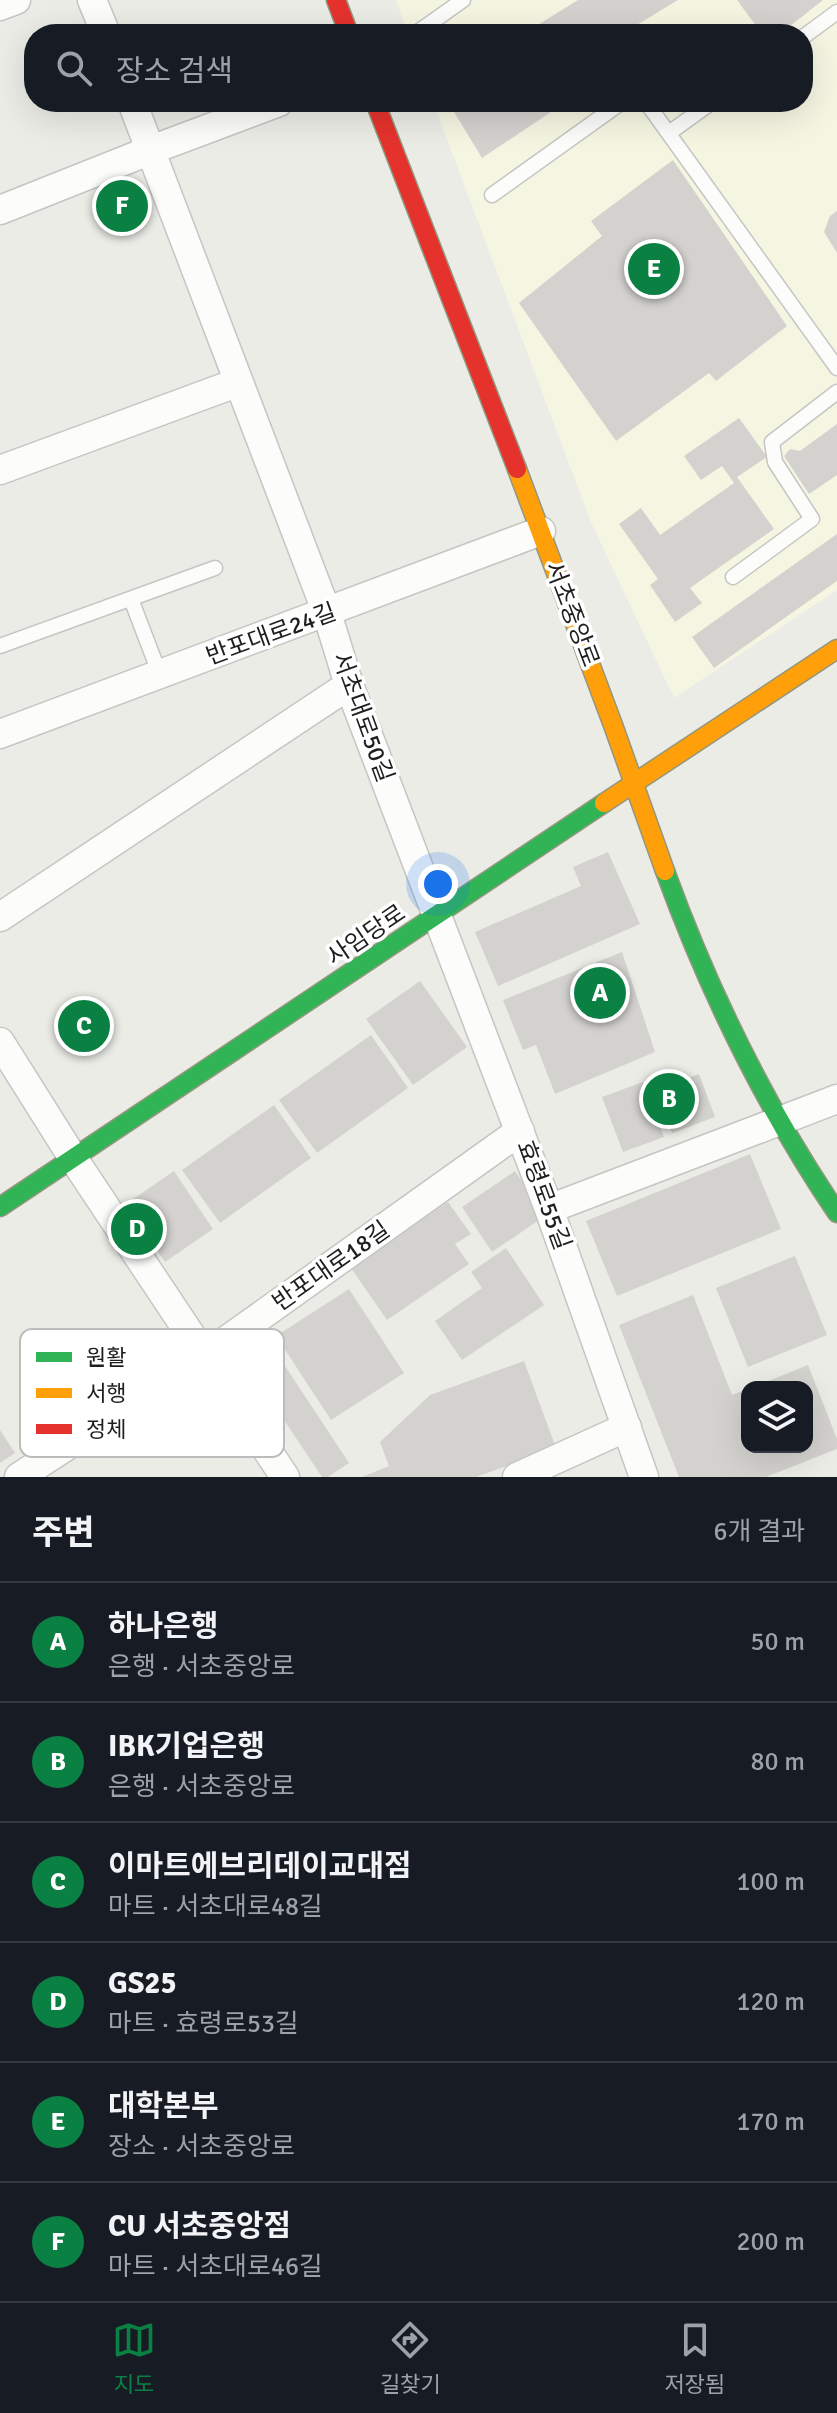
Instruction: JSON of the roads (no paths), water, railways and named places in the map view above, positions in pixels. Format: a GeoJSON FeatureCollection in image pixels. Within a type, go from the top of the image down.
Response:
{"type":"FeatureCollection","features":[{"type":"Feature","properties":{"kind":"main road"},"geometry":{"type":"LineString","coordinates":[[336,0],[345,24]]}},
{"type":"Feature","properties":{"kind":"main road","name":"서초중앙로"},"geometry":{"type":"LineString","coordinates":[[379,112],[635,781],[669,884],[753,1073],[779,1121],[837,1213]]}},
{"type":"Feature","properties":{"kind":"main road","name":"사임당로"},"geometry":{"type":"LineString","coordinates":[[0,1207],[837,649]]}},
{"type":"Feature","properties":{"kind":"street"},"geometry":{"type":"LineString","coordinates":[[0,6],[16,0]]}},
{"type":"Feature","properties":{"kind":"street"},"geometry":{"type":"LineString","coordinates":[[92,0],[102,24]]}},
{"type":"Feature","properties":{"kind":"street","name":"서초대로50길"},"geometry":{"type":"LineString","coordinates":[[136,112],[327,613],[349,685],[438,916]]}},
{"type":"Feature","properties":{"kind":"street"},"geometry":{"type":"LineString","coordinates":[[0,210],[252,112]]}},
{"type":"Feature","properties":{"kind":"street"},"geometry":{"type":"LineString","coordinates":[[0,470],[239,382]]}},
{"type":"Feature","properties":{"kind":"street","name":"반포대로24길"},"geometry":{"type":"LineString","coordinates":[[0,734],[541,531]]}},
{"type":"Feature","properties":{"kind":"street"},"geometry":{"type":"LineString","coordinates":[[0,917],[349,685]]}},
{"type":"Feature","properties":{"kind":"street","name":"효령로55길"},"geometry":{"type":"LineString","coordinates":[[438,916],[549,1209],[644,1477]]}},
{"type":"Feature","properties":{"kind":"street"},"geometry":{"type":"LineString","coordinates":[[0,1042],[73,1158],[188,1329]]}},
{"type":"Feature","properties":{"kind":"street"},"geometry":{"type":"LineString","coordinates":[[549,1209],[837,1099]]}},
{"type":"Feature","properties":{"kind":"street","name":"반포대로18길"},"geometry":{"type":"LineString","coordinates":[[242,1329],[520,1131]]}},
{"type":"Feature","properties":{"kind":"street"},"geometry":{"type":"LineString","coordinates":[[517,1477],[627,1427]]}},
{"type":"Feature","properties":{"kind":"street","name":"반포대로18길"},"geometry":{"type":"LineString","coordinates":[[19,1477],[50,1457]]}},
{"type":"Feature","properties":{"kind":"street"},"geometry":{"type":"LineString","coordinates":[[272,1457],[285,1477]]}},
{"type":"Feature","properties":{"kind":"lane"},"geometry":{"type":"LineString","coordinates":[[429,24],[463,0]]}},
{"type":"Feature","properties":{"kind":"lane"},"geometry":{"type":"LineString","coordinates":[[813,30],[837,12]]}},
{"type":"Feature","properties":{"kind":"lane"},"geometry":{"type":"LineString","coordinates":[[492,195],[608,112]]}},
{"type":"Feature","properties":{"kind":"lane"},"geometry":{"type":"LineString","coordinates":[[653,112],[837,368]]}},
{"type":"Feature","properties":{"kind":"lane"},"geometry":{"type":"LineString","coordinates":[[669,133],[698,112]]}},
{"type":"Feature","properties":{"kind":"lane"},"geometry":{"type":"LineString","coordinates":[[733,577],[812,519],[775,462],[772,442],[837,392]]}},
{"type":"Feature","properties":{"kind":"lane"},"geometry":{"type":"LineString","coordinates":[[0,646],[215,568]]}},
{"type":"Feature","properties":{"kind":"lane"},"geometry":{"type":"LineString","coordinates":[[131,599],[160,675]]}},
{"type":"Feature","properties":{"kind":"place","name":"CU 서초중앙점"},"geometry":{"type":"Point","coordinates":[122,206]}},
{"type":"Feature","properties":{"kind":"place","name":"대학본부"},"geometry":{"type":"Point","coordinates":[654,269]}},
{"type":"Feature","properties":{"kind":"place","name":"하나은행"},"geometry":{"type":"Point","coordinates":[600,993]}},
{"type":"Feature","properties":{"kind":"place","name":"이마트에브리데이교대점"},"geometry":{"type":"Point","coordinates":[84,1026]}},
{"type":"Feature","properties":{"kind":"place","name":"IBK기업은행"},"geometry":{"type":"Point","coordinates":[669,1099]}},
{"type":"Feature","properties":{"kind":"place","name":"GS25"},"geometry":{"type":"Point","coordinates":[137,1229]}}]}
